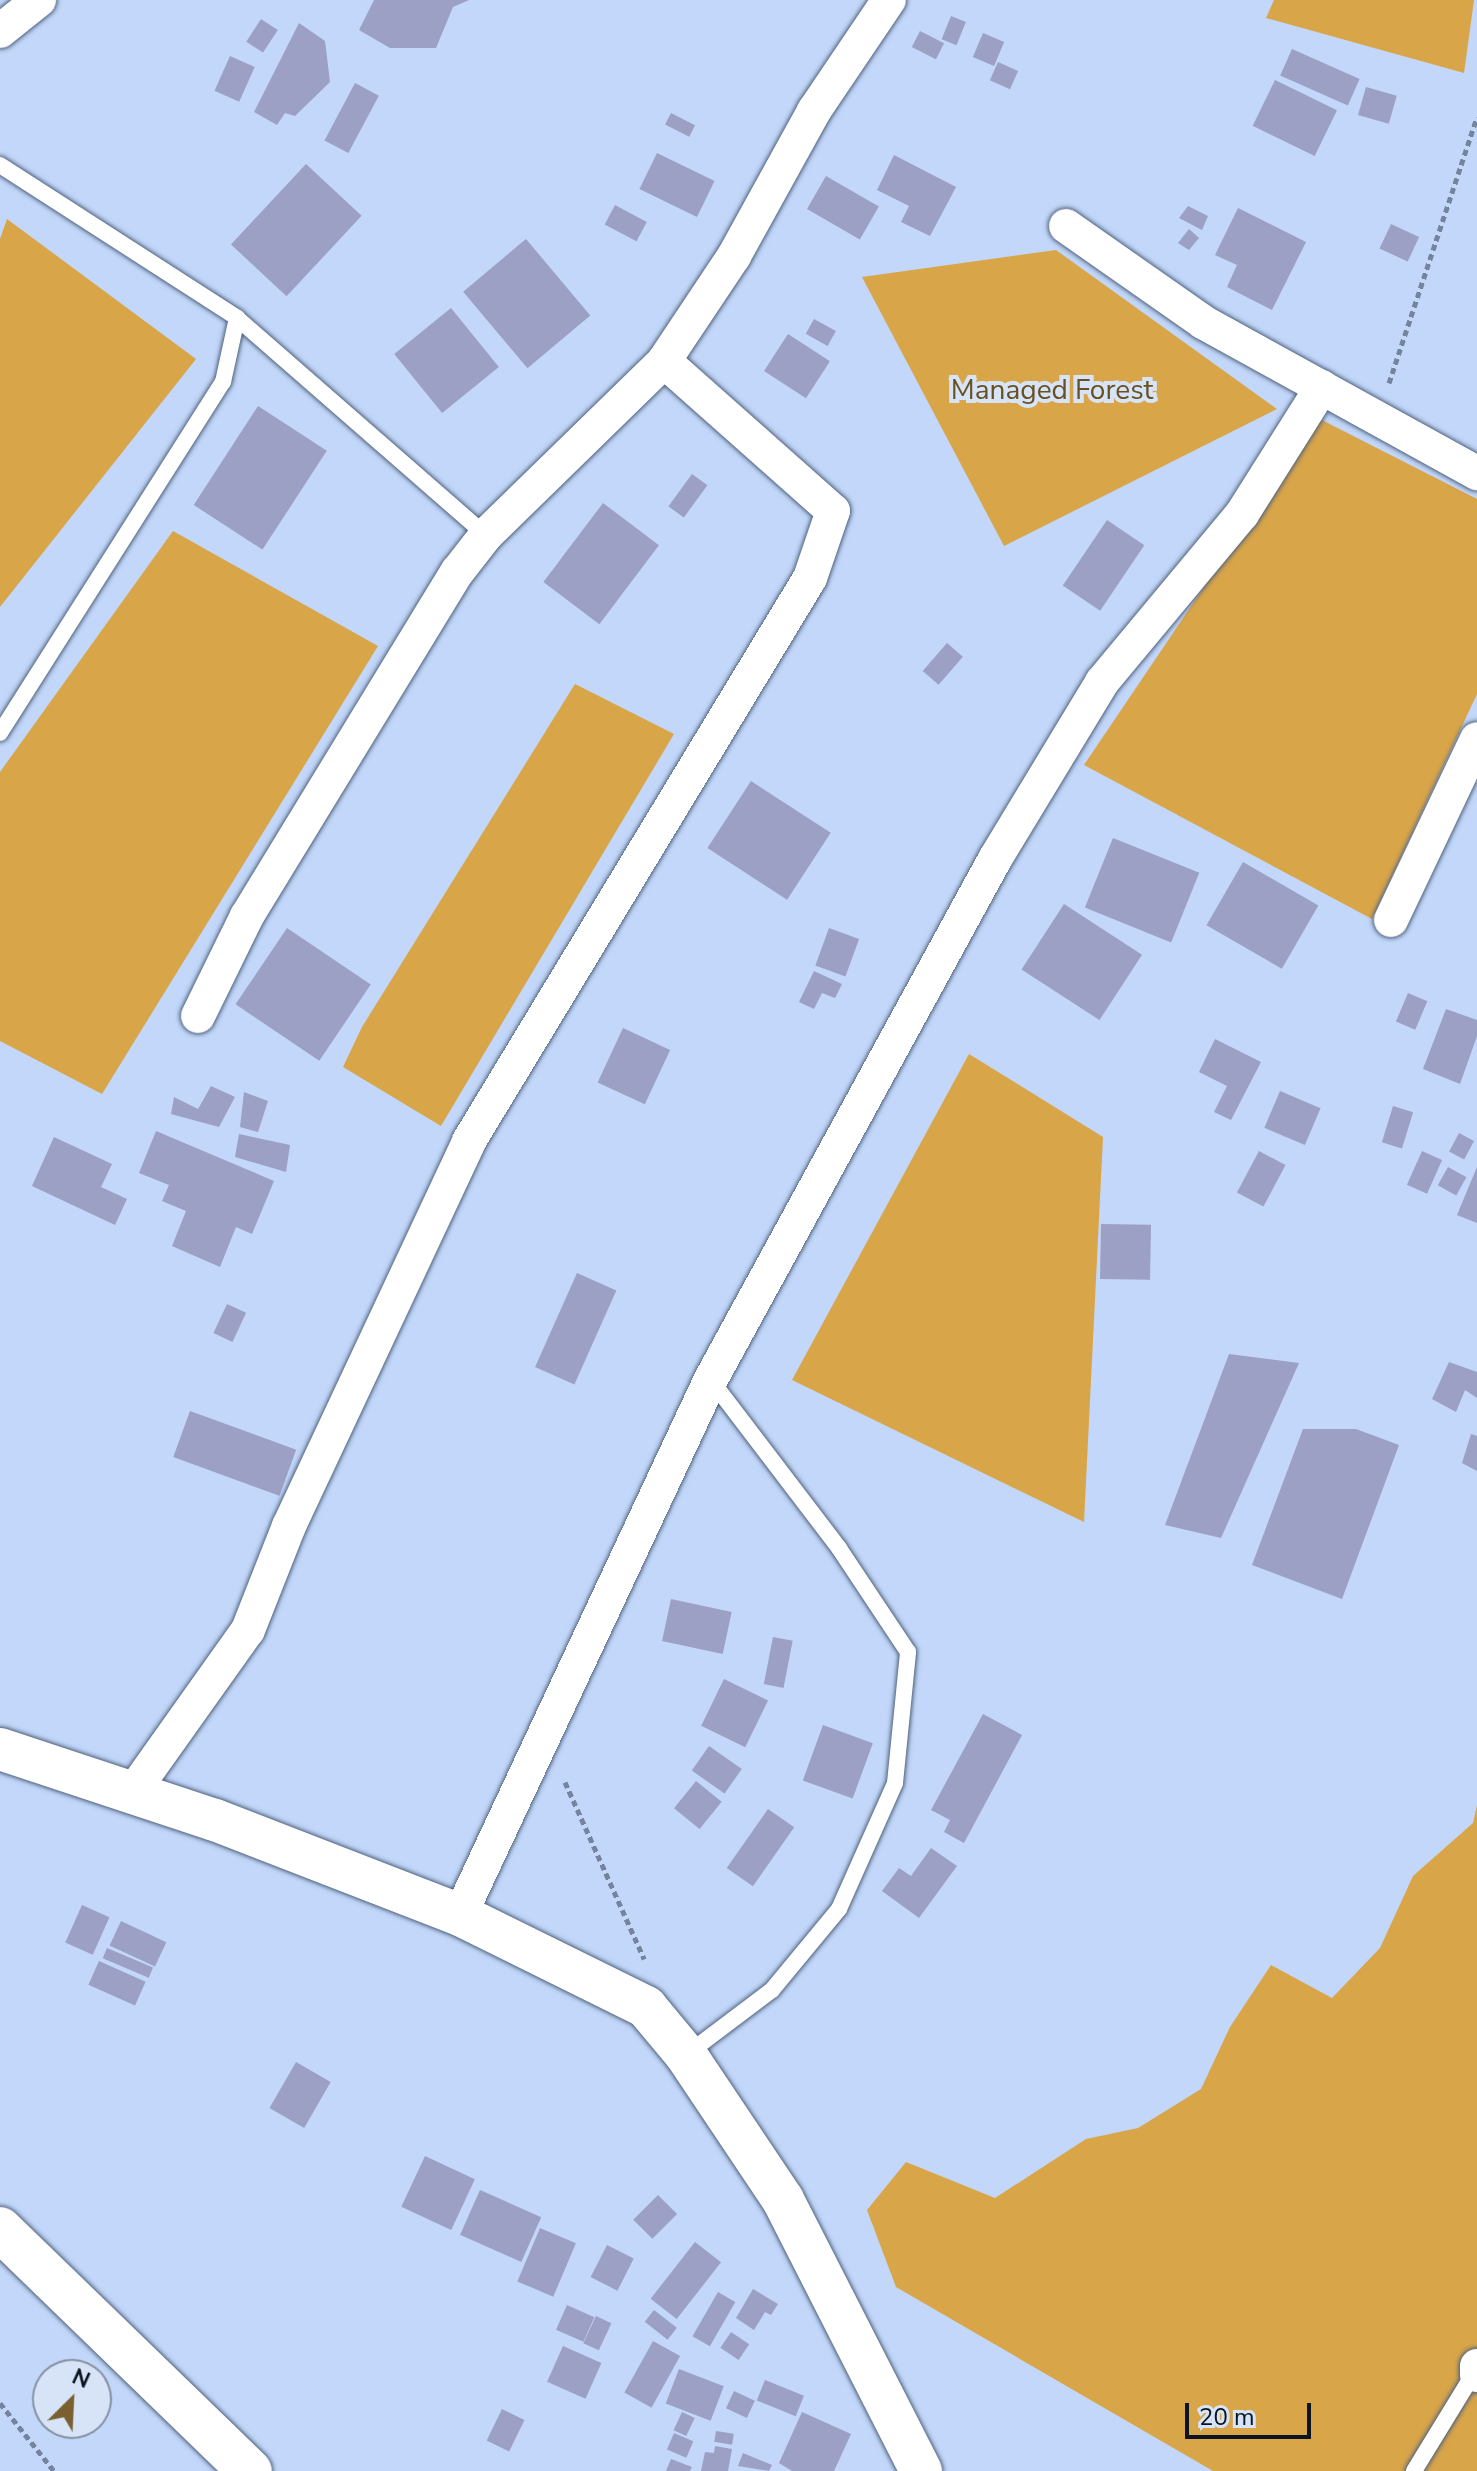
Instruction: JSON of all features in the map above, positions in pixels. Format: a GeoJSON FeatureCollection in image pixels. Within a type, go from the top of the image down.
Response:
{"type":"FeatureCollection","features":[{"type":"Feature","properties":{"kind":"main road"},"geometry":{"type":"LineString","coordinates":[[0,2229],[250,2471]]}},
{"type":"Feature","properties":{"kind":"street"},"geometry":{"type":"LineString","coordinates":[[0,31],[39,0]]}},
{"type":"Feature","properties":{"kind":"street"},"geometry":{"type":"LineString","coordinates":[[198,1016],[247,916],[458,571],[486,535],[664,361],[734,256],[814,111],[889,0]]}},
{"type":"Feature","properties":{"kind":"street"},"geometry":{"type":"LineString","coordinates":[[1066,226],[1203,322],[1477,473]]}},
{"type":"Feature","properties":{"kind":"street"},"geometry":{"type":"LineString","coordinates":[[132,1793],[248,1630],[289,1526],[469,1141],[810,578],[833,511],[664,361]]}},
{"type":"Feature","properties":{"kind":"street"},"geometry":{"type":"LineString","coordinates":[[460,1915],[711,1379],[995,859],[1102,682],[1242,514],[1322,387]]}},
{"type":"Feature","properties":{"kind":"street"},"geometry":{"type":"LineString","coordinates":[[1391,920],[1477,739]]}},
{"type":"Feature","properties":{"kind":"street"},"geometry":{"type":"LineString","coordinates":[[0,1749],[132,1793],[460,1915],[646,2007],[686,2055],[783,2200],[921,2471]]}},
{"type":"Feature","properties":{"kind":"lane"},"geometry":{"type":"LineString","coordinates":[[0,165],[237,318],[486,535]]}},
{"type":"Feature","properties":{"kind":"lane"},"geometry":{"type":"LineString","coordinates":[[0,733],[223,382],[237,318]]}},
{"type":"Feature","properties":{"kind":"lane"},"geometry":{"type":"LineString","coordinates":[[686,2055],[772,1990],[839,1909],[895,1783],[908,1652],[839,1548],[711,1379]]}},
{"type":"Feature","properties":{"kind":"lane"},"geometry":{"type":"LineString","coordinates":[[1414,2471],[1477,2370]]}},
{"type":"Feature","properties":{"kind":"path"},"geometry":{"type":"LineString","coordinates":[[1378,418],[1477,117]]}},
{"type":"Feature","properties":{"kind":"path"},"geometry":{"type":"LineString","coordinates":[[544,1736],[650,1972],[646,2007]]}},
{"type":"Feature","properties":{"kind":"path"},"geometry":{"type":"LineString","coordinates":[[0,2403],[54,2471]]}},
{"type":"Feature","properties":{"kind":"green space"},"geometry":{"type":"Polygon","coordinates":[[[1274,0],[1474,0],[1464,73],[1266,18],[1274,0]]]}},
{"type":"Feature","properties":{"kind":"green space"},"geometry":{"type":"Polygon","coordinates":[[[7,219],[196,359],[0,607],[0,239],[7,219]]]}},
{"type":"Feature","properties":{"kind":"green space","name":"Managed Forest"},"geometry":{"type":"Polygon","coordinates":[[[1056,250],[1277,409],[1004,546],[862,277],[1056,250]]]}},
{"type":"Feature","properties":{"kind":"green space"},"geometry":{"type":"Polygon","coordinates":[[[1318,418],[1477,499],[1477,694],[1372,919],[1084,765],[1318,418]]]}},
{"type":"Feature","properties":{"kind":"green space"},"geometry":{"type":"Polygon","coordinates":[[[173,531],[378,646],[102,1094],[0,1041],[0,772],[173,531]]]}},
{"type":"Feature","properties":{"kind":"green space"},"geometry":{"type":"Polygon","coordinates":[[[575,684],[674,734],[441,1126],[343,1067],[362,1027],[575,684]]]}},
{"type":"Feature","properties":{"kind":"green space"},"geometry":{"type":"Polygon","coordinates":[[[969,1054],[1103,1137],[1084,1522],[792,1380],[969,1054]]]}},
{"type":"Feature","properties":{"kind":"green space"},"geometry":{"type":"Polygon","coordinates":[[[1477,1805],[1477,2471],[1213,2471],[896,2287],[867,2210],[906,2162],[995,2198],[1086,2139],[1138,2128],[1201,2089],[1230,2027],[1271,1965],[1332,1998],[1380,1948],[1413,1876],[1473,1823],[1477,1805]]]}},
{"type":"Feature","properties":{"kind":"building"},"geometry":{"type":"Polygon","coordinates":[[[374,0],[469,0],[453,7],[436,48],[390,48],[359,30],[374,0]]]}},
{"type":"Feature","properties":{"kind":"building"},"geometry":{"type":"Polygon","coordinates":[[[951,16],[966,22],[956,45],[942,39],[951,16]]]}},
{"type":"Feature","properties":{"kind":"building"},"geometry":{"type":"Polygon","coordinates":[[[261,19],[278,30],[263,53],[246,42],[261,19]]]}},
{"type":"Feature","properties":{"kind":"building"},"geometry":{"type":"Polygon","coordinates":[[[299,23],[325,41],[330,82],[295,116],[285,113],[277,125],[254,112],[299,23]]]}},
{"type":"Feature","properties":{"kind":"building"},"geometry":{"type":"Polygon","coordinates":[[[920,31],[944,43],[936,59],[912,47],[920,31]]]}},
{"type":"Feature","properties":{"kind":"building"},"geometry":{"type":"Polygon","coordinates":[[[983,33],[1004,42],[994,66],[973,57],[983,33]]]}},
{"type":"Feature","properties":{"kind":"building"},"geometry":{"type":"Polygon","coordinates":[[[1292,49],[1360,79],[1348,106],[1280,75],[1292,49]]]}},
{"type":"Feature","properties":{"kind":"building"},"geometry":{"type":"Polygon","coordinates":[[[230,56],[255,67],[239,102],[215,91],[230,56]]]}},
{"type":"Feature","properties":{"kind":"building"},"geometry":{"type":"Polygon","coordinates":[[[998,62],[1018,71],[1010,89],[990,80],[998,62]]]}},
{"type":"Feature","properties":{"kind":"building"},"geometry":{"type":"Polygon","coordinates":[[[1275,80],[1337,110],[1315,156],[1253,126],[1275,80]]]}},
{"type":"Feature","properties":{"kind":"building"},"geometry":{"type":"Polygon","coordinates":[[[355,83],[379,96],[348,153],[324,140],[355,83]]]}},
{"type":"Feature","properties":{"kind":"building"},"geometry":{"type":"Polygon","coordinates":[[[1366,87],[1397,96],[1389,124],[1358,115],[1366,87]]]}},
{"type":"Feature","properties":{"kind":"building"},"geometry":{"type":"Polygon","coordinates":[[[671,113],[695,125],[689,137],[665,125],[671,113]]]}},
{"type":"Feature","properties":{"kind":"building"},"geometry":{"type":"Polygon","coordinates":[[[657,153],[715,181],[697,217],[639,189],[657,153]]]}},
{"type":"Feature","properties":{"kind":"building"},"geometry":{"type":"Polygon","coordinates":[[[894,155],[956,187],[930,236],[901,222],[909,206],[877,190],[894,155]]]}},
{"type":"Feature","properties":{"kind":"building"},"geometry":{"type":"Polygon","coordinates":[[[306,164],[362,216],[287,296],[231,244],[306,164]]]}},
{"type":"Feature","properties":{"kind":"building"},"geometry":{"type":"Polygon","coordinates":[[[826,176],[879,206],[860,239],[807,209],[826,176]]]}},
{"type":"Feature","properties":{"kind":"building"},"geometry":{"type":"Polygon","coordinates":[[[615,205],[647,222],[636,241],[605,224],[615,205]]]}},
{"type":"Feature","properties":{"kind":"building"},"geometry":{"type":"Polygon","coordinates":[[[1188,206],[1208,216],[1202,230],[1179,218],[1188,206]]]}},
{"type":"Feature","properties":{"kind":"building"},"geometry":{"type":"Polygon","coordinates":[[[1238,208],[1306,242],[1272,310],[1227,287],[1237,265],[1215,255],[1238,208]]]}},
{"type":"Feature","properties":{"kind":"building"},"geometry":{"type":"Polygon","coordinates":[[[1391,224],[1419,237],[1408,262],[1380,248],[1391,224]]]}},
{"type":"Feature","properties":{"kind":"building"},"geometry":{"type":"Polygon","coordinates":[[[1189,229],[1199,238],[1189,250],[1178,243],[1189,229]]]}},
{"type":"Feature","properties":{"kind":"building"},"geometry":{"type":"Polygon","coordinates":[[[526,239],[590,316],[527,368],[463,292],[526,239]]]}},
{"type":"Feature","properties":{"kind":"building"},"geometry":{"type":"Polygon","coordinates":[[[451,308],[499,367],[442,413],[394,354],[451,308]]]}},
{"type":"Feature","properties":{"kind":"building"},"geometry":{"type":"Polygon","coordinates":[[[814,319],[836,331],[828,346],[806,334],[814,319]]]}},
{"type":"Feature","properties":{"kind":"building"},"geometry":{"type":"Polygon","coordinates":[[[788,334],[830,361],[806,398],[764,371],[788,334]]]}},
{"type":"Feature","properties":{"kind":"building"},"geometry":{"type":"Polygon","coordinates":[[[258,406],[327,451],[263,550],[194,505],[258,406]]]}},
{"type":"Feature","properties":{"kind":"building"},"geometry":{"type":"Polygon","coordinates":[[[692,474],[707,485],[684,518],[668,506],[692,474]]]}},
{"type":"Feature","properties":{"kind":"building"},"geometry":{"type":"Polygon","coordinates":[[[603,503],[659,545],[599,624],[543,582],[603,503]]]}},
{"type":"Feature","properties":{"kind":"building"},"geometry":{"type":"Polygon","coordinates":[[[1107,520],[1144,545],[1100,611],[1063,585],[1107,520]]]}},
{"type":"Feature","properties":{"kind":"building"},"geometry":{"type":"Polygon","coordinates":[[[947,643],[963,657],[939,685],[923,671],[947,643]]]}},
{"type":"Feature","properties":{"kind":"building"},"geometry":{"type":"Polygon","coordinates":[[[751,781],[831,833],[787,900],[707,848],[751,781]]]}},
{"type":"Feature","properties":{"kind":"building"},"geometry":{"type":"Polygon","coordinates":[[[1113,838],[1199,873],[1171,942],[1085,908],[1113,838]]]}},
{"type":"Feature","properties":{"kind":"building"},"geometry":{"type":"Polygon","coordinates":[[[1243,862],[1318,905],[1282,969],[1206,925],[1243,862]]]}},
{"type":"Feature","properties":{"kind":"building"},"geometry":{"type":"Polygon","coordinates":[[[1064,904],[1142,955],[1100,1020],[1022,969],[1064,904]]]}},
{"type":"Feature","properties":{"kind":"building"},"geometry":{"type":"Polygon","coordinates":[[[287,928],[371,984],[319,1061],[236,1004],[287,928]]]}},
{"type":"Feature","properties":{"kind":"building"},"geometry":{"type":"Polygon","coordinates":[[[829,928],[859,939],[845,977],[815,966],[829,928]]]}},
{"type":"Feature","properties":{"kind":"building"},"geometry":{"type":"Polygon","coordinates":[[[814,971],[842,984],[835,998],[822,993],[814,1009],[799,1002],[814,971]]]}},
{"type":"Feature","properties":{"kind":"building"},"geometry":{"type":"Polygon","coordinates":[[[1408,993],[1427,1001],[1415,1030],[1396,1022],[1408,993]]]}},
{"type":"Feature","properties":{"kind":"building"},"geometry":{"type":"Polygon","coordinates":[[[1446,1009],[1477,1020],[1477,1036],[1460,1084],[1423,1069],[1446,1009]]]}},
{"type":"Feature","properties":{"kind":"building"},"geometry":{"type":"Polygon","coordinates":[[[623,1028],[670,1050],[645,1104],[598,1082],[623,1028]]]}},
{"type":"Feature","properties":{"kind":"building"},"geometry":{"type":"Polygon","coordinates":[[[1215,1039],[1261,1062],[1231,1120],[1214,1112],[1227,1086],[1199,1072],[1215,1039]]]}},
{"type":"Feature","properties":{"kind":"building"},"geometry":{"type":"Polygon","coordinates":[[[211,1086],[235,1097],[219,1127],[171,1114],[174,1097],[198,1109],[211,1086]]]}},
{"type":"Feature","properties":{"kind":"building"},"geometry":{"type":"Polygon","coordinates":[[[1280,1091],[1321,1108],[1305,1145],[1264,1128],[1280,1091]]]}},
{"type":"Feature","properties":{"kind":"building"},"geometry":{"type":"Polygon","coordinates":[[[244,1092],[268,1101],[258,1132],[240,1127],[244,1092]]]}},
{"type":"Feature","properties":{"kind":"building"},"geometry":{"type":"Polygon","coordinates":[[[1393,1106],[1413,1112],[1402,1148],[1382,1142],[1393,1106]]]}},
{"type":"Feature","properties":{"kind":"building"},"geometry":{"type":"Polygon","coordinates":[[[156,1131],[274,1181],[252,1234],[236,1227],[220,1267],[172,1246],[186,1211],[162,1201],[169,1185],[139,1173],[156,1131]]]}},
{"type":"Feature","properties":{"kind":"building"},"geometry":{"type":"Polygon","coordinates":[[[1459,1133],[1474,1141],[1464,1160],[1449,1152],[1459,1133]]]}},
{"type":"Feature","properties":{"kind":"building"},"geometry":{"type":"Polygon","coordinates":[[[239,1134],[290,1145],[286,1172],[235,1157],[239,1134]]]}},
{"type":"Feature","properties":{"kind":"building"},"geometry":{"type":"Polygon","coordinates":[[[54,1137],[112,1164],[101,1187],[127,1199],[115,1225],[32,1186],[54,1137]]]}},
{"type":"Feature","properties":{"kind":"building"},"geometry":{"type":"Polygon","coordinates":[[[1259,1151],[1285,1165],[1263,1207],[1237,1192],[1259,1151]]]}},
{"type":"Feature","properties":{"kind":"building"},"geometry":{"type":"Polygon","coordinates":[[[1422,1151],[1442,1160],[1427,1194],[1407,1185],[1422,1151]]]}},
{"type":"Feature","properties":{"kind":"building"},"geometry":{"type":"Polygon","coordinates":[[[1448,1167],[1466,1177],[1456,1196],[1438,1185],[1448,1167]]]}},
{"type":"Feature","properties":{"kind":"building"},"geometry":{"type":"Polygon","coordinates":[[[1477,1167],[1477,1223],[1457,1215],[1477,1167]]]}},
{"type":"Feature","properties":{"kind":"building"},"geometry":{"type":"Polygon","coordinates":[[[1101,1224],[1151,1225],[1150,1280],[1100,1279],[1101,1224]]]}},
{"type":"Feature","properties":{"kind":"building"},"geometry":{"type":"Polygon","coordinates":[[[577,1273],[616,1290],[574,1385],[535,1367],[577,1273]]]}},
{"type":"Feature","properties":{"kind":"building"},"geometry":{"type":"Polygon","coordinates":[[[227,1304],[246,1313],[233,1342],[213,1333],[227,1304]]]}},
{"type":"Feature","properties":{"kind":"building"},"geometry":{"type":"Polygon","coordinates":[[[1229,1354],[1299,1363],[1221,1538],[1165,1525],[1229,1354]]]}},
{"type":"Feature","properties":{"kind":"building"},"geometry":{"type":"Polygon","coordinates":[[[1449,1362],[1477,1372],[1477,1398],[1465,1390],[1456,1412],[1432,1399],[1449,1362]]]}},
{"type":"Feature","properties":{"kind":"building"},"geometry":{"type":"Polygon","coordinates":[[[190,1411],[296,1450],[279,1496],[173,1457],[190,1411]]]}},
{"type":"Feature","properties":{"kind":"building"},"geometry":{"type":"Polygon","coordinates":[[[1303,1429],[1356,1429],[1399,1445],[1342,1599],[1252,1565],[1303,1429]]]}},
{"type":"Feature","properties":{"kind":"building"},"geometry":{"type":"Polygon","coordinates":[[[1471,1434],[1477,1436],[1477,1471],[1462,1463],[1471,1434]]]}},
{"type":"Feature","properties":{"kind":"building"},"geometry":{"type":"Polygon","coordinates":[[[671,1599],[732,1612],[723,1654],[662,1641],[671,1599]]]}},
{"type":"Feature","properties":{"kind":"building"},"geometry":{"type":"Polygon","coordinates":[[[773,1637],[793,1641],[783,1688],[764,1684],[773,1637]]]}},
{"type":"Feature","properties":{"kind":"building"},"geometry":{"type":"Polygon","coordinates":[[[724,1679],[768,1700],[745,1747],[701,1726],[724,1679]]]}},
{"type":"Feature","properties":{"kind":"building"},"geometry":{"type":"Polygon","coordinates":[[[983,1714],[1022,1735],[964,1843],[944,1832],[950,1820],[931,1810],[983,1714]]]}},
{"type":"Feature","properties":{"kind":"building"},"geometry":{"type":"Polygon","coordinates":[[[823,1725],[873,1743],[853,1799],[803,1780],[823,1725]]]}},
{"type":"Feature","properties":{"kind":"building"},"geometry":{"type":"Polygon","coordinates":[[[709,1746],[742,1769],[725,1794],[692,1771],[709,1746]]]}},
{"type":"Feature","properties":{"kind":"building"},"geometry":{"type":"Polygon","coordinates":[[[696,1781],[722,1802],[700,1829],[674,1808],[696,1781]]]}},
{"type":"Feature","properties":{"kind":"building"},"geometry":{"type":"Polygon","coordinates":[[[768,1809],[794,1827],[753,1886],[727,1868],[768,1809]]]}},
{"type":"Feature","properties":{"kind":"building"},"geometry":{"type":"Polygon","coordinates":[[[931,1848],[957,1866],[919,1918],[882,1891],[899,1868],[911,1876],[931,1848]]]}},
{"type":"Feature","properties":{"kind":"building"},"geometry":{"type":"Polygon","coordinates":[[[82,1905],[109,1917],[93,1955],[65,1942],[82,1905]]]}},
{"type":"Feature","properties":{"kind":"building"},"geometry":{"type":"Polygon","coordinates":[[[121,1921],[166,1942],[155,1967],[110,1945],[121,1921]]]}},
{"type":"Feature","properties":{"kind":"building"},"geometry":{"type":"Polygon","coordinates":[[[107,1948],[153,1968],[149,1978],[103,1958],[107,1948]]]}},
{"type":"Feature","properties":{"kind":"building"},"geometry":{"type":"Polygon","coordinates":[[[99,1961],[146,1982],[135,2005],[88,1985],[99,1961]]]}},
{"type":"Feature","properties":{"kind":"building"},"geometry":{"type":"Polygon","coordinates":[[[296,2062],[331,2082],[304,2128],[270,2108],[296,2062]]]}},
{"type":"Feature","properties":{"kind":"building"},"geometry":{"type":"Polygon","coordinates":[[[425,2156],[475,2179],[451,2230],[401,2207],[425,2156]]]}},
{"type":"Feature","properties":{"kind":"building"},"geometry":{"type":"Polygon","coordinates":[[[480,2190],[541,2217],[521,2262],[460,2235],[480,2190]]]}},
{"type":"Feature","properties":{"kind":"building"},"geometry":{"type":"Polygon","coordinates":[[[658,2195],[677,2214],[652,2239],[633,2220],[658,2195]]]}},
{"type":"Feature","properties":{"kind":"building"},"geometry":{"type":"Polygon","coordinates":[[[540,2228],[576,2243],[553,2297],[517,2281],[540,2228]]]}},
{"type":"Feature","properties":{"kind":"building"},"geometry":{"type":"Polygon","coordinates":[[[695,2242],[721,2262],[677,2319],[651,2299],[695,2242]]]}},
{"type":"Feature","properties":{"kind":"building"},"geometry":{"type":"Polygon","coordinates":[[[607,2245],[634,2259],[617,2291],[591,2277],[607,2245]]]}},
{"type":"Feature","properties":{"kind":"building"},"geometry":{"type":"Polygon","coordinates":[[[753,2289],[778,2304],[771,2315],[765,2312],[754,2330],[736,2318],[753,2289]]]}},
{"type":"Feature","properties":{"kind":"building"},"geometry":{"type":"Polygon","coordinates":[[[718,2292],[735,2302],[710,2346],[692,2336],[718,2292]]]}},
{"type":"Feature","properties":{"kind":"building"},"geometry":{"type":"Polygon","coordinates":[[[567,2305],[594,2317],[583,2342],[556,2330],[567,2305]]]}},
{"type":"Feature","properties":{"kind":"building"},"geometry":{"type":"Polygon","coordinates":[[[654,2310],[677,2328],[668,2340],[645,2322],[654,2310]]]}},
{"type":"Feature","properties":{"kind":"building"},"geometry":{"type":"Polygon","coordinates":[[[596,2316],[611,2323],[599,2350],[583,2343],[596,2316]]]}},
{"type":"Feature","properties":{"kind":"building"},"geometry":{"type":"Polygon","coordinates":[[[731,2332],[749,2344],[739,2360],[720,2348],[731,2332]]]}},
{"type":"Feature","properties":{"kind":"building"},"geometry":{"type":"Polygon","coordinates":[[[653,2341],[680,2356],[652,2408],[624,2393],[653,2341]]]}},
{"type":"Feature","properties":{"kind":"building"},"geometry":{"type":"Polygon","coordinates":[[[563,2346],[601,2363],[586,2399],[547,2382],[563,2346]]]}},
{"type":"Feature","properties":{"kind":"building"},"geometry":{"type":"Polygon","coordinates":[[[679,2369],[724,2386],[711,2421],[666,2404],[679,2369]]]}},
{"type":"Feature","properties":{"kind":"building"},"geometry":{"type":"Polygon","coordinates":[[[765,2380],[804,2396],[796,2416],[757,2400],[765,2380]]]}},
{"type":"Feature","properties":{"kind":"building"},"geometry":{"type":"Polygon","coordinates":[[[734,2391],[755,2401],[747,2418],[726,2408],[734,2391]]]}},
{"type":"Feature","properties":{"kind":"building"},"geometry":{"type":"Polygon","coordinates":[[[502,2409],[524,2420],[509,2451],[487,2440],[502,2409]]]}},
{"type":"Feature","properties":{"kind":"building"},"geometry":{"type":"Polygon","coordinates":[[[682,2412],[695,2418],[686,2436],[674,2430],[682,2412]]]}},
{"type":"Feature","properties":{"kind":"building"},"geometry":{"type":"Polygon","coordinates":[[[802,2412],[851,2434],[834,2471],[792,2471],[779,2463],[802,2412]]]}},
{"type":"Feature","properties":{"kind":"building"},"geometry":{"type":"Polygon","coordinates":[[[716,2431],[734,2434],[732,2445],[714,2442],[716,2431]]]}},
{"type":"Feature","properties":{"kind":"building"},"geometry":{"type":"Polygon","coordinates":[[[674,2433],[693,2441],[686,2458],[667,2450],[674,2433]]]}},
{"type":"Feature","properties":{"kind":"building"},"geometry":{"type":"Polygon","coordinates":[[[715,2446],[732,2449],[728,2471],[701,2471],[705,2452],[714,2453],[715,2446]]]}},
{"type":"Feature","properties":{"kind":"building"},"geometry":{"type":"Polygon","coordinates":[[[743,2453],[772,2465],[769,2471],[738,2466],[743,2453]]]}},
{"type":"Feature","properties":{"kind":"building"},"geometry":{"type":"Polygon","coordinates":[[[671,2459],[692,2467],[690,2471],[666,2471],[671,2459]]]}}]}
